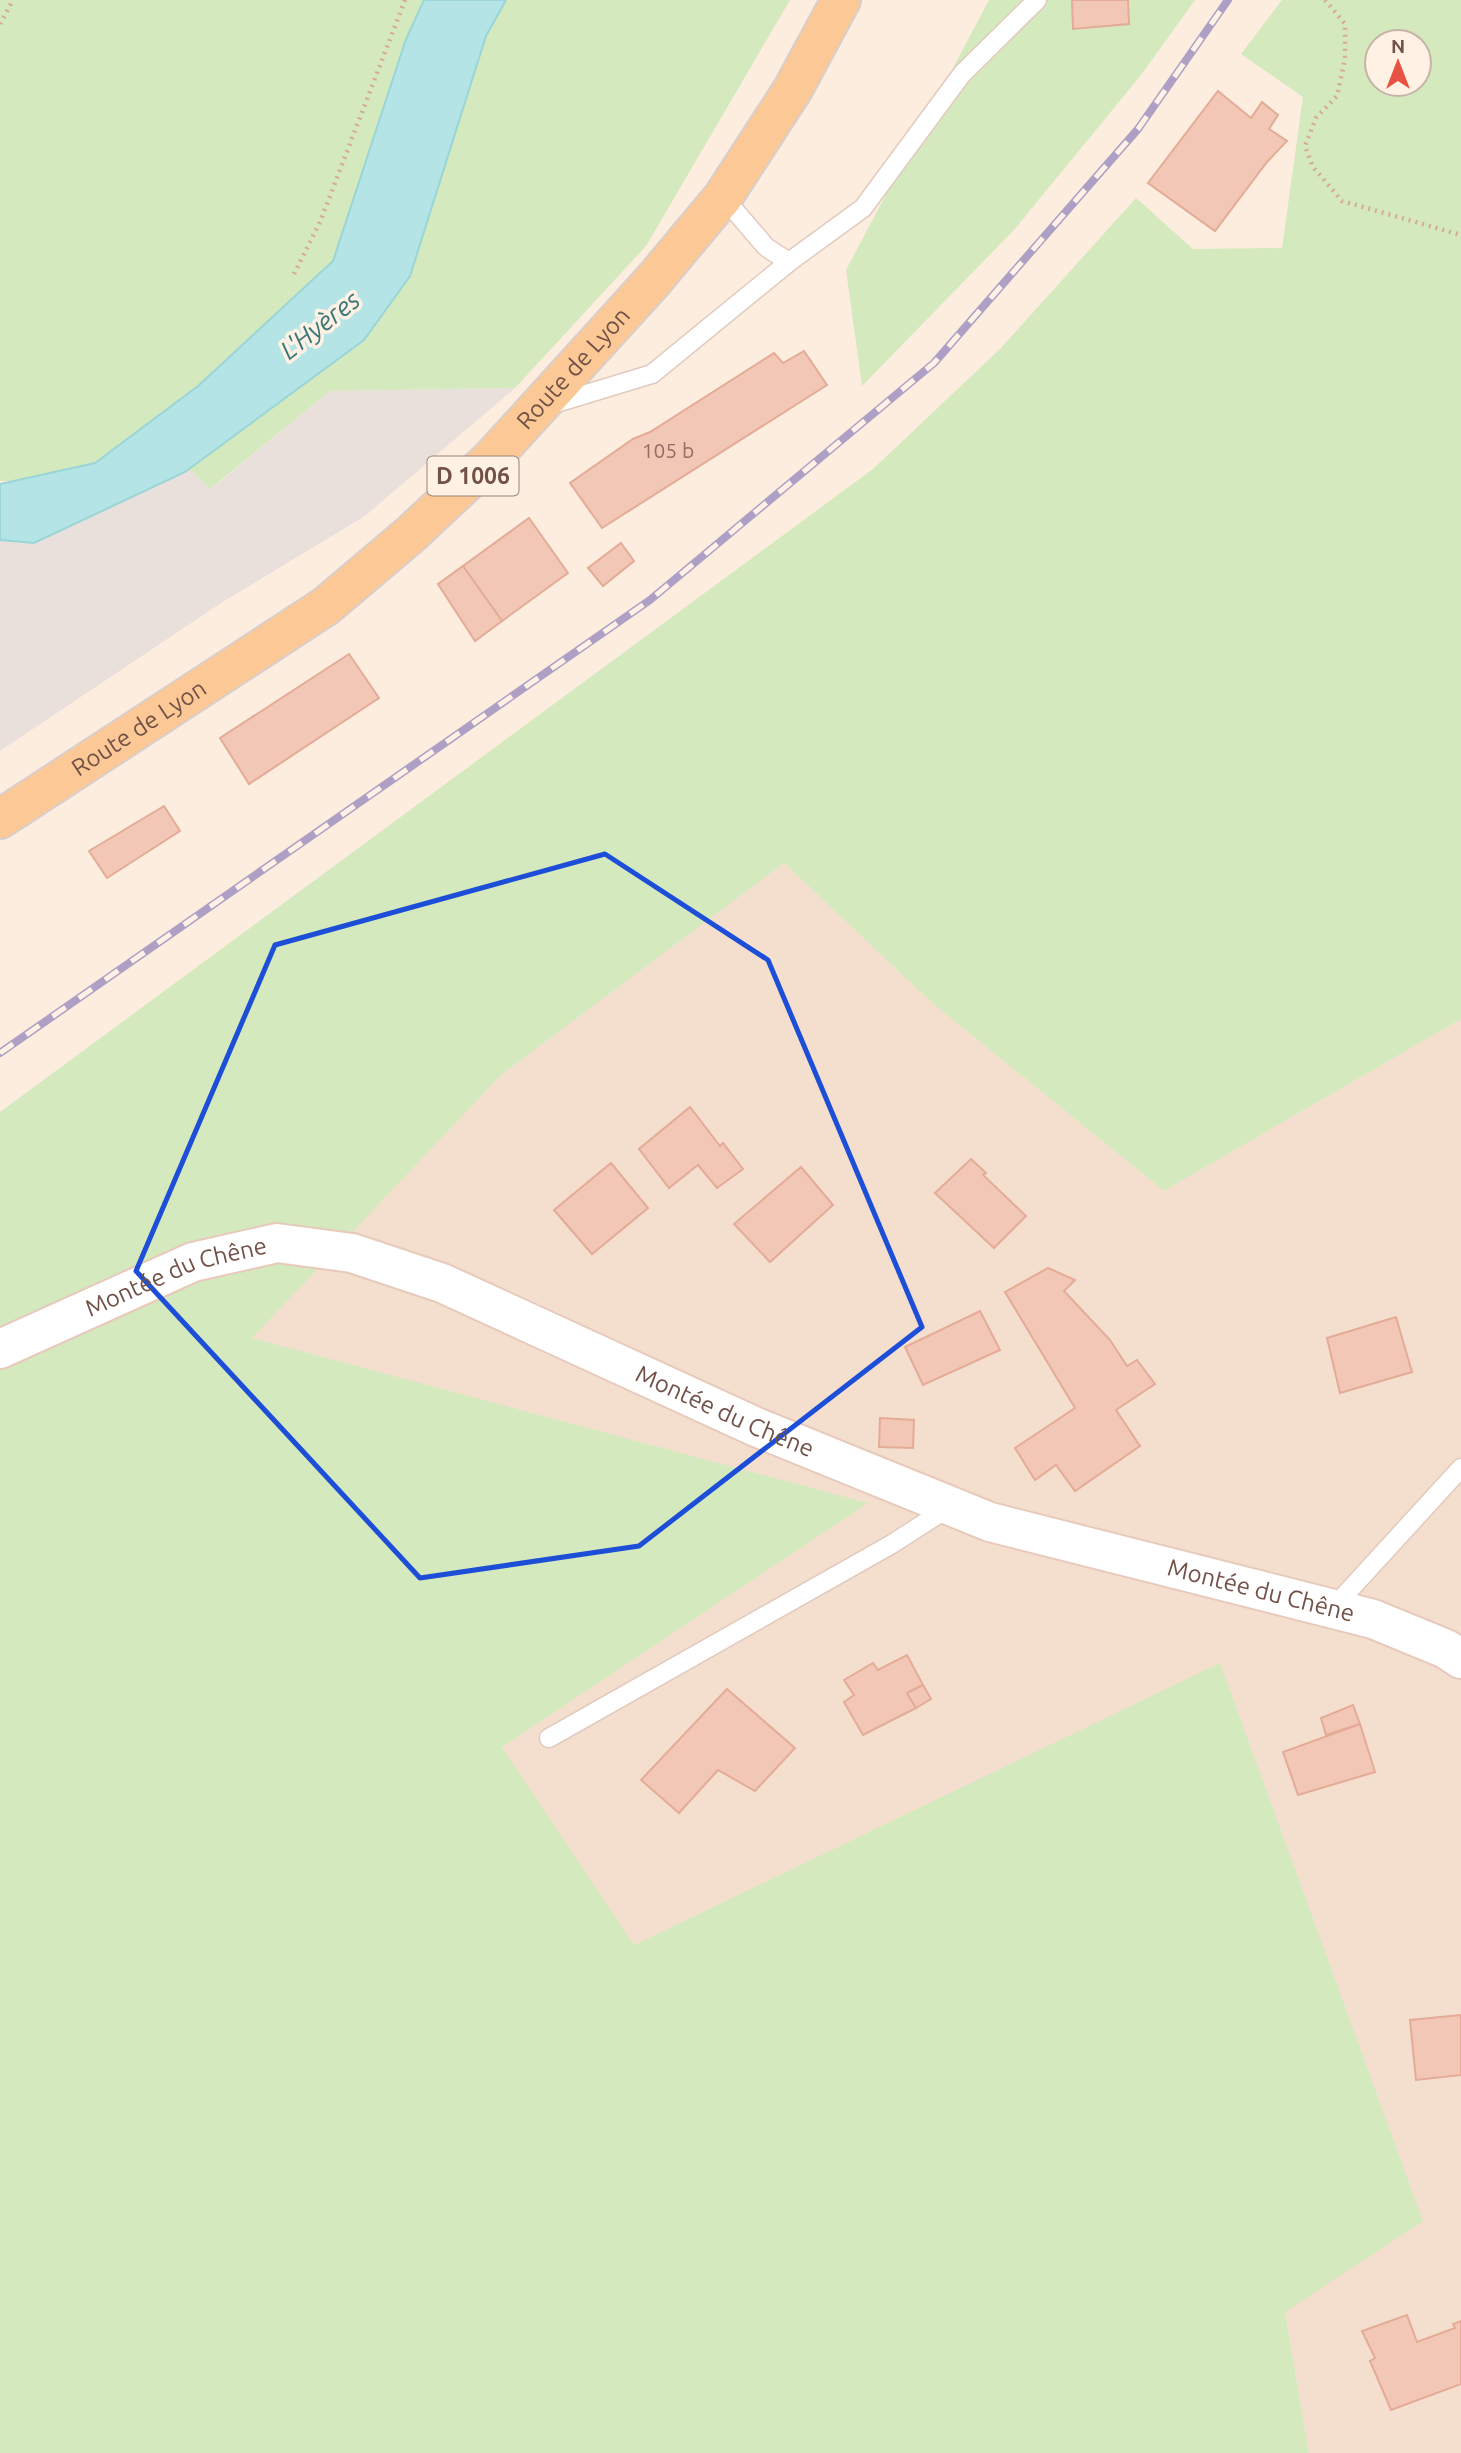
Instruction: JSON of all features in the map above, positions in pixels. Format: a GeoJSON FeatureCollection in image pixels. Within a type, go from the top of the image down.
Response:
{"type":"FeatureCollection","features":[{"type":"Feature","properties":{"kind":"main road","name":"Route de Lyon"},"geometry":{"type":"LineString","coordinates":[[0,819],[326,606],[421,525],[492,458],[652,282],[723,197],[793,89],[837,9]]}},
{"type":"Feature","properties":{"kind":"street","name":"Montée du Chêne"},"geometry":{"type":"LineString","coordinates":[[0,1349],[193,1262],[277,1243],[352,1253],[442,1283],[756,1427],[990,1522],[1373,1619],[1446,1649],[1461,1659]]}},
{"type":"Feature","properties":{"kind":"lane"},"geometry":{"type":"LineString","coordinates":[[535,410],[652,374],[789,262],[863,208],[961,74],[1037,0]]}},
{"type":"Feature","properties":{"kind":"lane"},"geometry":{"type":"LineString","coordinates":[[723,197],[766,247],[789,262]]}},
{"type":"Feature","properties":{"kind":"lane"},"geometry":{"type":"LineString","coordinates":[[1333,1608],[1461,1468]]}},
{"type":"Feature","properties":{"kind":"lane"},"geometry":{"type":"LineString","coordinates":[[548,1738],[892,1544],[951,1506]]}},
{"type":"Feature","properties":{"kind":"path"},"geometry":{"type":"LineString","coordinates":[[0,24],[13,0]]}},
{"type":"Feature","properties":{"kind":"path"},"geometry":{"type":"LineString","coordinates":[[294,274],[320,222],[405,0]]}},
{"type":"Feature","properties":{"kind":"path"},"geometry":{"type":"LineString","coordinates":[[1325,0],[1345,24],[1345,59],[1337,96],[1316,118],[1305,146],[1313,167],[1342,201],[1461,235]]}},
{"type":"Feature","properties":{"kind":"highlighted area"},"geometry":{"type":"Polygon","coordinates":[[[605,854],[768,960],[922,1327],[639,1546],[420,1578],[136,1271],[275,945],[605,854]]]}},
{"type":"Feature","properties":{"kind":"shaded area"},"geometry":{"type":"Polygon","coordinates":[[[515,388],[365,516],[224,601],[0,751],[0,540],[34,543],[190,468],[211,489],[330,391],[515,388]]]}},
{"type":"Feature","properties":{"kind":"shaded area"},"geometry":{"type":"Polygon","coordinates":[[[784,863],[932,1003],[1164,1191],[1461,1019],[1461,2453],[1309,2453],[1285,2312],[1220,1664],[634,1945],[502,1747],[867,1503],[251,1338],[501,1075],[784,863]]]}},
{"type":"Feature","properties":{"kind":"green space"},"geometry":{"type":"Polygon","coordinates":[[[0,0],[790,0],[646,246],[515,388],[330,391],[210,489],[146,425],[95,463],[19,481],[0,481],[0,0]]]}},
{"type":"Feature","properties":{"kind":"green space"},"geometry":{"type":"Polygon","coordinates":[[[989,0],[1195,0],[1141,75],[1014,230],[862,386],[846,270],[989,0]]]}},
{"type":"Feature","properties":{"kind":"green space"},"geometry":{"type":"Polygon","coordinates":[[[1282,0],[1461,0],[1461,1019],[1164,1191],[932,1003],[784,863],[501,1075],[252,1338],[868,1503],[502,1747],[634,1945],[1220,1663],[1423,2221],[1285,2312],[1309,2453],[0,2453],[0,1112],[873,469],[1001,348],[1136,198],[1193,249],[1282,248],[1303,97],[1241,54],[1282,0]]]}},
{"type":"Feature","properties":{"kind":"water","name":"L'Hyères"},"geometry":{"type":"Polygon","coordinates":[[[424,0],[506,0],[486,36],[410,276],[364,340],[185,472],[34,543],[0,540],[0,484],[95,463],[198,386],[333,261],[406,39],[424,0]]]}},
{"type":"Feature","properties":{"kind":"building"},"geometry":{"type":"Polygon","coordinates":[[[1072,0],[1128,0],[1129,24],[1073,29],[1072,0]]]}},
{"type":"Feature","properties":{"kind":"building"},"geometry":{"type":"Polygon","coordinates":[[[1218,91],[1251,118],[1262,102],[1278,115],[1269,129],[1287,141],[1267,162],[1215,231],[1148,183],[1218,91]]]}},
{"type":"Feature","properties":{"kind":"building"},"geometry":{"type":"Polygon","coordinates":[[[804,351],[827,385],[602,528],[570,483],[633,439],[650,432],[774,353],[783,363],[804,351]]]}},
{"type":"Feature","properties":{"kind":"building"},"geometry":{"type":"Polygon","coordinates":[[[529,518],[568,573],[502,621],[463,566],[529,518]]]}},
{"type":"Feature","properties":{"kind":"building"},"geometry":{"type":"Polygon","coordinates":[[[621,543],[634,561],[603,586],[588,568],[621,543]]]}},
{"type":"Feature","properties":{"kind":"building"},"geometry":{"type":"Polygon","coordinates":[[[463,566],[502,621],[475,641],[438,584],[463,566]]]}},
{"type":"Feature","properties":{"kind":"building"},"geometry":{"type":"Polygon","coordinates":[[[349,654],[379,698],[249,784],[220,738],[349,654]]]}},
{"type":"Feature","properties":{"kind":"building"},"geometry":{"type":"Polygon","coordinates":[[[164,806],[180,831],[107,878],[89,851],[164,806]]]}},
{"type":"Feature","properties":{"kind":"building"},"geometry":{"type":"Polygon","coordinates":[[[690,1107],[720,1146],[723,1143],[743,1169],[717,1188],[698,1165],[669,1188],[639,1149],[690,1107]]]}},
{"type":"Feature","properties":{"kind":"building"},"geometry":{"type":"Polygon","coordinates":[[[971,1159],[986,1173],[983,1175],[1026,1216],[994,1248],[935,1193],[971,1159]]]}},
{"type":"Feature","properties":{"kind":"building"},"geometry":{"type":"Polygon","coordinates":[[[611,1163],[648,1208],[592,1254],[554,1210],[611,1163]]]}},
{"type":"Feature","properties":{"kind":"building"},"geometry":{"type":"Polygon","coordinates":[[[801,1167],[833,1205],[770,1262],[734,1224],[801,1167]]]}},
{"type":"Feature","properties":{"kind":"building"},"geometry":{"type":"Polygon","coordinates":[[[1048,1268],[1075,1280],[1064,1291],[1110,1340],[1127,1366],[1137,1360],[1155,1384],[1116,1410],[1140,1446],[1075,1491],[1056,1465],[1035,1480],[1015,1448],[1075,1408],[1005,1292],[1048,1268]]]}},
{"type":"Feature","properties":{"kind":"building"},"geometry":{"type":"Polygon","coordinates":[[[980,1311],[1000,1350],[923,1385],[905,1347],[980,1311]]]}},
{"type":"Feature","properties":{"kind":"building"},"geometry":{"type":"Polygon","coordinates":[[[1396,1317],[1412,1372],[1340,1393],[1327,1338],[1396,1317]]]}},
{"type":"Feature","properties":{"kind":"building"},"geometry":{"type":"Polygon","coordinates":[[[880,1418],[914,1420],[913,1448],[879,1447],[880,1418]]]}},
{"type":"Feature","properties":{"kind":"building"},"geometry":{"type":"Polygon","coordinates":[[[907,1655],[923,1685],[907,1693],[916,1708],[863,1735],[844,1702],[854,1695],[844,1680],[873,1663],[878,1670],[907,1655]]]}},
{"type":"Feature","properties":{"kind":"building"},"geometry":{"type":"Polygon","coordinates":[[[923,1685],[931,1699],[916,1708],[907,1693],[923,1685]]]}},
{"type":"Feature","properties":{"kind":"building"},"geometry":{"type":"Polygon","coordinates":[[[727,1689],[795,1748],[755,1791],[718,1770],[679,1813],[641,1780],[727,1689]]]}},
{"type":"Feature","properties":{"kind":"building"},"geometry":{"type":"Polygon","coordinates":[[[1353,1705],[1360,1724],[1326,1735],[1321,1718],[1353,1705]]]}},
{"type":"Feature","properties":{"kind":"building"},"geometry":{"type":"Polygon","coordinates":[[[1360,1724],[1375,1772],[1298,1795],[1283,1752],[1360,1724]]]}},
{"type":"Feature","properties":{"kind":"building"},"geometry":{"type":"Polygon","coordinates":[[[1461,2015],[1461,2075],[1416,2080],[1410,2020],[1461,2015]]]}},
{"type":"Feature","properties":{"kind":"building"},"geometry":{"type":"Polygon","coordinates":[[[1407,2315],[1417,2342],[1455,2328],[1453,2324],[1461,2321],[1461,2384],[1391,2410],[1370,2361],[1375,2358],[1362,2331],[1407,2315]]]}},
{"type":"Feature","properties":{"kind":"railway"},"geometry":{"type":"LineString","coordinates":[[0,1053],[650,600],[934,363],[1138,129],[1228,0]]}}]}
